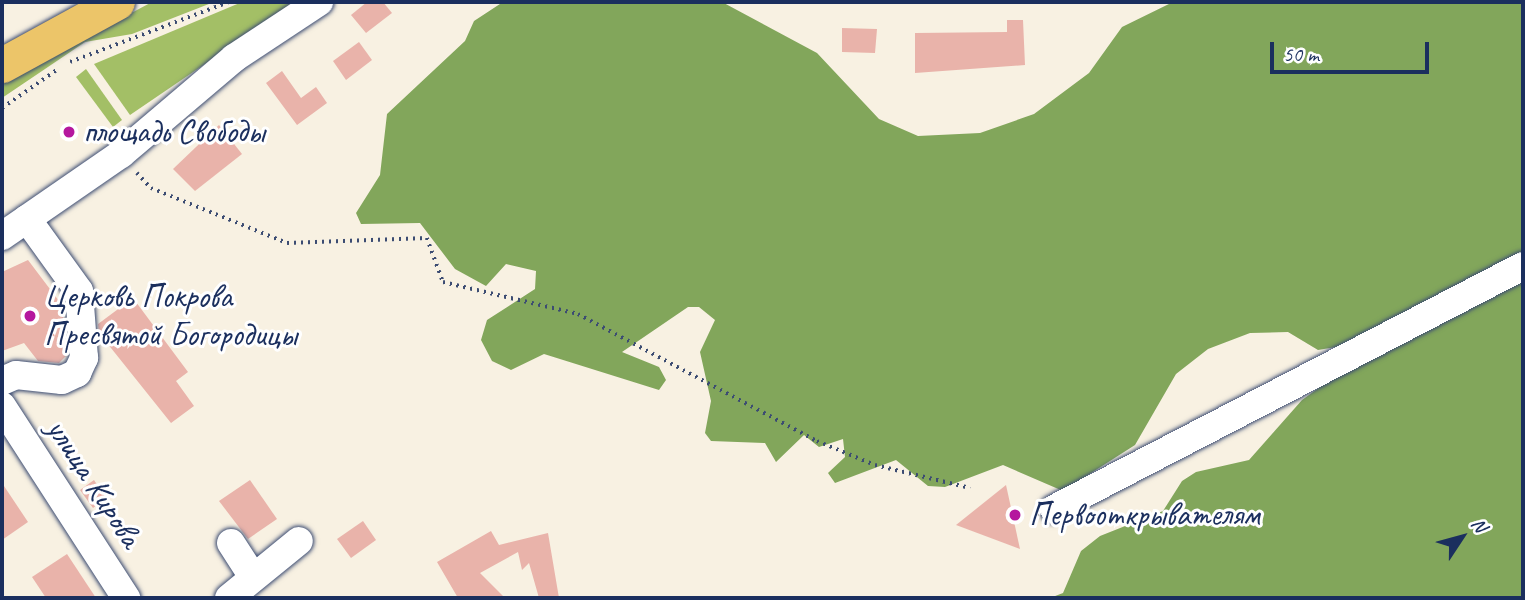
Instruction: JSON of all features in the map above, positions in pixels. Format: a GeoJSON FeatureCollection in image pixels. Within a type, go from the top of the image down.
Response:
{"type":"FeatureCollection","features":[{"type":"Feature","properties":{"kind":"main road"},"geometry":{"type":"LineString","coordinates":[[2,37],[64,2]]}},
{"type":"Feature","properties":{"kind":"main road"},"geometry":{"type":"LineString","coordinates":[[2,65],[117,2]]}},
{"type":"Feature","properties":{"kind":"street"},"geometry":{"type":"LineString","coordinates":[[2,236],[121,154],[234,58],[319,2]]}},
{"type":"Feature","properties":{"kind":"street"},"geometry":{"type":"LineString","coordinates":[[2,381],[16,375],[62,380],[76,373],[84,358],[79,291],[27,219]]}},
{"type":"Feature","properties":{"kind":"street"},"geometry":{"type":"LineString","coordinates":[[1054,509],[1523,266]]}},
{"type":"Feature","properties":{"kind":"street","name":"улица Кирова"},"geometry":{"type":"LineString","coordinates":[[2,405],[126,598]]}},
{"type":"Feature","properties":{"kind":"street"},"geometry":{"type":"LineString","coordinates":[[229,598],[299,541]]}},
{"type":"Feature","properties":{"kind":"street"},"geometry":{"type":"LineString","coordinates":[[231,543],[253,577]]}},
{"type":"Feature","properties":{"kind":"path"},"geometry":{"type":"LineString","coordinates":[[2,108],[69,62],[229,2]]}},
{"type":"Feature","properties":{"kind":"path"},"geometry":{"type":"LineString","coordinates":[[150,188],[286,243],[427,237],[443,282],[578,314],[817,441],[875,466],[970,488]]}},
{"type":"Feature","properties":{"kind":"green space"},"geometry":{"type":"Polygon","coordinates":[[[152,2],[214,2],[132,34],[85,42],[2,98],[2,82],[152,2]]]}},
{"type":"Feature","properties":{"kind":"green space"},"geometry":{"type":"Polygon","coordinates":[[[242,2],[296,2],[130,115],[94,64],[242,2]]]}},
{"type":"Feature","properties":{"kind":"green space"},"geometry":{"type":"Polygon","coordinates":[[[503,2],[722,2],[817,53],[879,119],[918,136],[980,133],[1034,114],[1089,73],[1122,27],[1173,2],[1523,2],[1523,252],[1336,347],[1318,350],[1288,332],[1250,333],[1208,349],[1176,374],[1135,445],[1063,491],[1003,465],[945,487],[928,486],[896,460],[835,483],[828,473],[845,457],[843,439],[819,447],[804,435],[776,462],[765,443],[711,441],[705,433],[711,401],[700,352],[715,320],[699,307],[688,307],[622,352],[659,367],[666,380],[659,390],[544,354],[511,370],[492,361],[481,340],[487,320],[535,289],[536,271],[506,264],[486,286],[455,269],[420,223],[361,224],[356,213],[380,175],[387,114],[465,41],[474,21],[503,2]]]}},
{"type":"Feature","properties":{"kind":"green space"},"geometry":{"type":"Polygon","coordinates":[[[86,69],[122,120],[113,127],[76,77],[86,69]]]}},
{"type":"Feature","properties":{"kind":"green space"},"geometry":{"type":"Polygon","coordinates":[[[1523,275],[1523,598],[1050,598],[1063,593],[1081,551],[1100,536],[1163,511],[1182,481],[1196,472],[1249,460],[1302,400],[1327,382],[1523,275]]]}},
{"type":"Feature","properties":{"kind":"building"},"geometry":{"type":"Polygon","coordinates":[[[367,2],[383,2],[392,13],[366,33],[351,15],[367,2]]]}},
{"type":"Feature","properties":{"kind":"building"},"geometry":{"type":"Polygon","coordinates":[[[1007,20],[1023,20],[1025,65],[915,73],[915,33],[1007,32],[1007,20]]]}},
{"type":"Feature","properties":{"kind":"building"},"geometry":{"type":"Polygon","coordinates":[[[842,28],[877,29],[875,53],[842,52],[842,28]]]}},
{"type":"Feature","properties":{"kind":"building"},"geometry":{"type":"Polygon","coordinates":[[[359,42],[372,60],[346,80],[333,61],[359,42]]]}},
{"type":"Feature","properties":{"kind":"building"},"geometry":{"type":"Polygon","coordinates":[[[282,71],[301,98],[316,87],[327,103],[297,125],[266,83],[282,71]]]}},
{"type":"Feature","properties":{"kind":"building"},"geometry":{"type":"Polygon","coordinates":[[[219,125],[242,154],[195,191],[173,169],[219,125]]]}},
{"type":"Feature","properties":{"kind":"building","name":"Церковь Покрова Пресвятой Богородицы"},"geometry":{"type":"Polygon","coordinates":[[[28,260],[62,305],[67,355],[59,363],[38,361],[24,343],[2,351],[2,272],[28,260]]]}},
{"type":"Feature","properties":{"kind":"building"},"geometry":{"type":"Polygon","coordinates":[[[133,298],[188,372],[176,381],[194,406],[171,423],[99,333],[98,324],[133,298]]]}},
{"type":"Feature","properties":{"kind":"building"},"geometry":{"type":"Polygon","coordinates":[[[94,480],[106,498],[93,508],[80,490],[94,480]]]}},
{"type":"Feature","properties":{"kind":"building"},"geometry":{"type":"Polygon","coordinates":[[[250,480],[277,519],[248,539],[219,501],[250,480]]]}},
{"type":"Feature","properties":{"kind":"building"},"geometry":{"type":"Polygon","coordinates":[[[2,483],[28,522],[2,540],[2,483]]]}},
{"type":"Feature","properties":{"kind":"building"},"geometry":{"type":"Polygon","coordinates":[[[1006,485],[1020,549],[956,525],[1006,485]]]}},
{"type":"Feature","properties":{"kind":"building"},"geometry":{"type":"Polygon","coordinates":[[[363,521],[376,540],[351,558],[337,539],[363,521]]]}},
{"type":"Feature","properties":{"kind":"building"},"geometry":{"type":"Polygon","coordinates":[[[491,531],[499,545],[548,533],[559,598],[539,598],[529,563],[522,570],[518,552],[480,573],[505,598],[458,598],[437,562],[491,531]]]}},
{"type":"Feature","properties":{"kind":"building"},"geometry":{"type":"Polygon","coordinates":[[[67,554],[96,598],[46,598],[32,577],[67,554]]]}},
{"type":"Feature","properties":{"kind":"place","name":"площадь Свободы"},"geometry":{"type":"Point","coordinates":[69,132]}},
{"type":"Feature","properties":{"kind":"place","name":"Церковь Покрова Пресвятой Богородицы"},"geometry":{"type":"Point","coordinates":[30,316]}},
{"type":"Feature","properties":{"kind":"place","name":"Первооткрывателям"},"geometry":{"type":"Point","coordinates":[1015,515]}}]}
